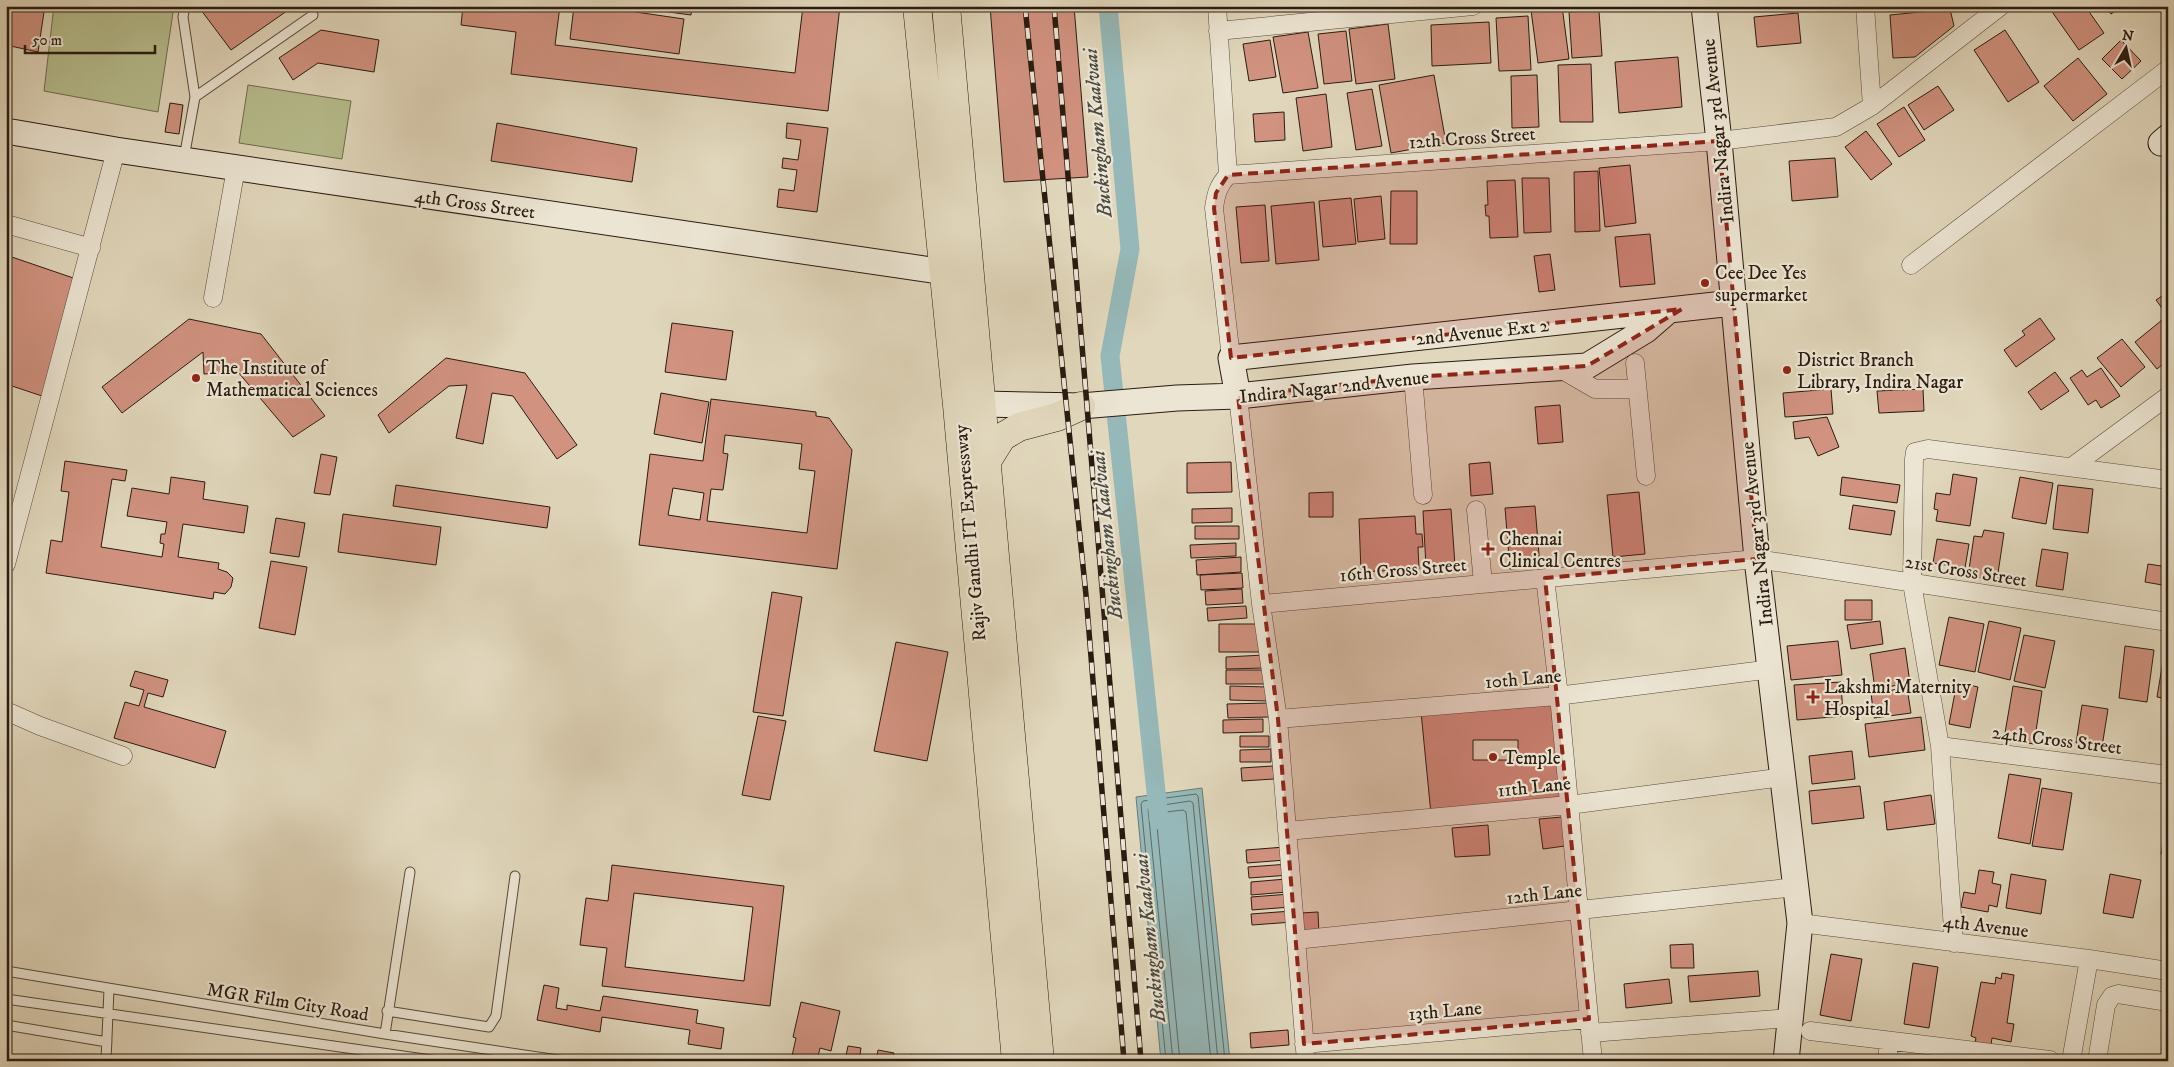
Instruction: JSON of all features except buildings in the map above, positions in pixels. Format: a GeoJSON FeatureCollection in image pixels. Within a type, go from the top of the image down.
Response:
{"type":"FeatureCollection","features":[{"type":"Feature","properties":{"kind":"main road","name":"Rajiv Gandhi IT Expressway"},"geometry":{"type":"LineString","coordinates":[[917,6],[945,272],[969,404],[987,461],[1040,1061]]}},
{"type":"Feature","properties":{"kind":"main road","name":"Rajiv Gandhi IT Expressway"},"geometry":{"type":"LineString","coordinates":[[946,6],[969,404],[1016,1061]]}},
{"type":"Feature","properties":{"kind":"main road"},"geometry":{"type":"LineString","coordinates":[[987,461],[1002,437],[1020,427],[1058,417],[1081,406]]}},
{"type":"Feature","properties":{"kind":"street"},"geometry":{"type":"LineString","coordinates":[[1217,6],[1228,175],[1219,185],[1214,208],[1231,358],[1238,396],[1261,604],[1278,719],[1305,1052]]}},
{"type":"Feature","properties":{"kind":"street"},"geometry":{"type":"LineString","coordinates":[[1218,31],[1473,6]]}},
{"type":"Feature","properties":{"kind":"street","name":"Indira Nagar 3rd Avenue"},"geometry":{"type":"LineString","coordinates":[[1704,6],[1719,141],[1757,558],[1772,669],[1800,923],[1800,1024],[1786,1061]]}},
{"type":"Feature","properties":{"kind":"street"},"geometry":{"type":"LineString","coordinates":[[1865,6],[1872,106]]}},
{"type":"Feature","properties":{"kind":"street","name":"12th Cross Street"},"geometry":{"type":"LineString","coordinates":[[1228,175],[1719,141],[1836,127],[1872,106],[2000,6]]}},
{"type":"Feature","properties":{"kind":"street"},"geometry":{"type":"LineString","coordinates":[[1911,265],[2168,69]]}},
{"type":"Feature","properties":{"kind":"street","name":"4th Cross Street"},"geometry":{"type":"LineString","coordinates":[[6,131],[116,150],[945,272]]}},
{"type":"Feature","properties":{"kind":"street"},"geometry":{"type":"LineString","coordinates":[[6,564],[10,537],[91,248],[116,150]]}},
{"type":"Feature","properties":{"kind":"street"},"geometry":{"type":"LineString","coordinates":[[213,298],[236,168]]}},
{"type":"Feature","properties":{"kind":"street"},"geometry":{"type":"LineString","coordinates":[[6,224],[91,248]]}},
{"type":"Feature","properties":{"kind":"street","name":"2nd Avenue Ext 2"},"geometry":{"type":"LineString","coordinates":[[1231,358],[1734,303]]}},
{"type":"Feature","properties":{"kind":"street","name":"Indira Nagar 2nd Avenue"},"geometry":{"type":"LineString","coordinates":[[969,404],[1081,406],[1177,398],[1238,396],[1413,376],[1587,366],[1646,330],[1669,310]]}},
{"type":"Feature","properties":{"kind":"street"},"geometry":{"type":"LineString","coordinates":[[1635,363],[1646,476]]}},
{"type":"Feature","properties":{"kind":"street"},"geometry":{"type":"LineString","coordinates":[[1559,368],[1595,388],[1638,389]]}},
{"type":"Feature","properties":{"kind":"street"},"geometry":{"type":"LineString","coordinates":[[1413,376],[1423,495]]}},
{"type":"Feature","properties":{"kind":"street"},"geometry":{"type":"LineString","coordinates":[[2072,466],[2168,396]]}},
{"type":"Feature","properties":{"kind":"street"},"geometry":{"type":"LineString","coordinates":[[1954,943],[1940,746],[1912,583],[1914,459],[1916,452],[1928,449],[2072,466],[2168,480]]}},
{"type":"Feature","properties":{"kind":"street"},"geometry":{"type":"LineString","coordinates":[[1476,510],[1483,583]]}},
{"type":"Feature","properties":{"kind":"street","name":"16th Cross Street"},"geometry":{"type":"LineString","coordinates":[[1261,604],[1757,558]]}},
{"type":"Feature","properties":{"kind":"street","name":"21st Cross Street"},"geometry":{"type":"LineString","coordinates":[[1757,558],[2168,622]]}},
{"type":"Feature","properties":{"kind":"street"},"geometry":{"type":"LineString","coordinates":[[1545,578],[1559,696],[1593,1061]]}},
{"type":"Feature","properties":{"kind":"street","name":"10th Lane"},"geometry":{"type":"LineString","coordinates":[[1278,719],[1559,696],[1772,669]]}},
{"type":"Feature","properties":{"kind":"street"},"geometry":{"type":"LineString","coordinates":[[6,711],[40,726],[123,756]]}},
{"type":"Feature","properties":{"kind":"street","name":"24th Cross Street"},"geometry":{"type":"LineString","coordinates":[[1940,746],[2168,775]]}},
{"type":"Feature","properties":{"kind":"street","name":"11th Lane"},"geometry":{"type":"LineString","coordinates":[[1287,831],[1569,805],[1784,777]]}},
{"type":"Feature","properties":{"kind":"street","name":"12th Lane"},"geometry":{"type":"LineString","coordinates":[[1296,940],[1796,887]]}},
{"type":"Feature","properties":{"kind":"street","name":"4th Avenue"},"geometry":{"type":"LineString","coordinates":[[1800,923],[2089,959],[2168,971]]}},
{"type":"Feature","properties":{"kind":"street"},"geometry":{"type":"LineString","coordinates":[[2071,1061],[2089,959]]}},
{"type":"Feature","properties":{"kind":"street"},"geometry":{"type":"LineString","coordinates":[[2097,1061],[2106,1005],[2112,996],[2118,994],[2168,1002]]}},
{"type":"Feature","properties":{"kind":"street","name":"13th Lane"},"geometry":{"type":"LineString","coordinates":[[1305,1052],[1590,1026],[1800,1024],[1965,1055],[2050,1060]]}},
{"type":"Feature","properties":{"kind":"street"},"geometry":{"type":"LineString","coordinates":[[1888,1041],[1888,1061]]}},
{"type":"Feature","properties":{"kind":"lane"},"geometry":{"type":"LineString","coordinates":[[184,160],[194,97],[183,17],[185,6]]}},
{"type":"Feature","properties":{"kind":"lane"},"geometry":{"type":"LineString","coordinates":[[194,97],[313,15]]}},
{"type":"Feature","properties":{"kind":"lane"},"geometry":{"type":"LineString","coordinates":[[385,1034],[410,872]]}},
{"type":"Feature","properties":{"kind":"lane"},"geometry":{"type":"LineString","coordinates":[[388,1011],[489,1027],[496,1016],[516,876]]}},
{"type":"Feature","properties":{"kind":"lane","name":"MGR Film City Road"},"geometry":{"type":"LineString","coordinates":[[6,971],[385,1034],[565,1061]]}},
{"type":"Feature","properties":{"kind":"lane"},"geometry":{"type":"LineString","coordinates":[[106,1061],[109,988]]}},
{"type":"Feature","properties":{"kind":"lane"},"geometry":{"type":"LineString","coordinates":[[6,999],[438,1061]]}},
{"type":"Feature","properties":{"kind":"lane"},"geometry":{"type":"LineString","coordinates":[[6,1025],[107,1042]]}},
{"type":"Feature","properties":{"kind":"highlighted area"},"geometry":{"type":"Polygon","coordinates":[[[1719,141],[1757,559],[1545,578],[1589,1019],[1304,1044],[1278,719],[1238,396],[1413,377],[1587,366],[1682,309],[1231,358],[1214,208],[1216,193],[1228,175],[1719,141]]]}},
{"type":"Feature","properties":{"kind":"green space"},"geometry":{"type":"Polygon","coordinates":[[[54,6],[174,6],[158,112],[44,91],[54,6]]]}},
{"type":"Feature","properties":{"kind":"green space"},"geometry":{"type":"Polygon","coordinates":[[[248,85],[351,101],[342,159],[239,143],[248,85]]]}},
{"type":"Feature","properties":{"kind":"water"},"geometry":{"type":"Polygon","coordinates":[[[1202,788],[1230,1061],[1161,1061],[1136,797],[1202,788]]]}},
{"type":"Feature","properties":{"kind":"waterway","name":"Buckingham Kaalvaai"},"geometry":{"type":"LineString","coordinates":[[1108,6],[1130,249],[1110,356],[1159,820]]}},
{"type":"Feature","properties":{"kind":"railway"},"geometry":{"type":"LineString","coordinates":[[1025,6],[1086,595],[1124,1061]]}},
{"type":"Feature","properties":{"kind":"railway"},"geometry":{"type":"LineString","coordinates":[[1054,6],[1141,1061]]}},
{"type":"Feature","properties":{"kind":"place","name":"Cee Dee Yes supermarket"},"geometry":{"type":"Point","coordinates":[1705,283]}},
{"type":"Feature","properties":{"kind":"place","name":"District Branch Library, Indira Nagar"},"geometry":{"type":"Point","coordinates":[1787,370]}},
{"type":"Feature","properties":{"kind":"place","name":"The Institute of Mathematical Sciences"},"geometry":{"type":"Point","coordinates":[196,378]}},
{"type":"Feature","properties":{"kind":"place","name":"Chennai Clinical Centres"},"geometry":{"type":"Point","coordinates":[1488,549]}},
{"type":"Feature","properties":{"kind":"place","name":"Lakshmi Maternity Hospital"},"geometry":{"type":"Point","coordinates":[1813,697]}},
{"type":"Feature","properties":{"kind":"place","name":"Temple"},"geometry":{"type":"Point","coordinates":[1493,757]}}]}
